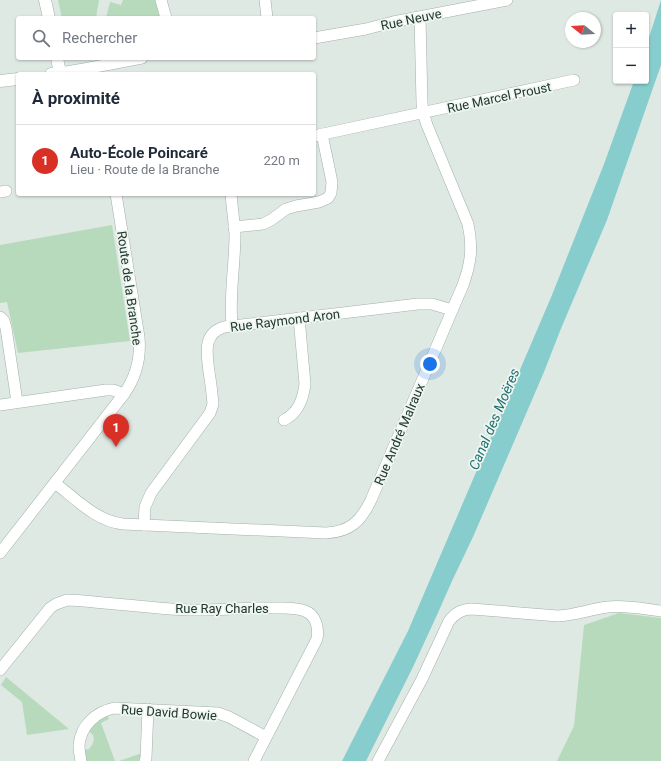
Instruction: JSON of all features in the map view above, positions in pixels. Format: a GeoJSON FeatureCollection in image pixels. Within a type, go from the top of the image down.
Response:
{"type":"FeatureCollection","features":[{"type":"Feature","properties":{"kind":"street"},"geometry":{"type":"LineString","coordinates":[[161,0],[165,16]]}},
{"type":"Feature","properties":{"kind":"street"},"geometry":{"type":"LineString","coordinates":[[265,0],[267,16]]}},
{"type":"Feature","properties":{"kind":"street","name":"Rue Neuve"},"geometry":{"type":"LineString","coordinates":[[316,38],[507,0]]}},
{"type":"Feature","properties":{"kind":"street","name":"Rue André Malraux"},"geometry":{"type":"LineString","coordinates":[[55,483],[92,512],[103,519],[119,524],[326,534],[339,532],[351,527],[361,518],[369,505],[463,285],[470,264],[470,234],[464,214],[423,113],[420,17]]}},
{"type":"Feature","properties":{"kind":"street"},"geometry":{"type":"LineString","coordinates":[[55,72],[57,60]]}},
{"type":"Feature","properties":{"kind":"street"},"geometry":{"type":"LineString","coordinates":[[74,72],[94,71],[128,60]]}},
{"type":"Feature","properties":{"kind":"street"},"geometry":{"type":"LineString","coordinates":[[0,81],[15,79]]}},
{"type":"Feature","properties":{"kind":"street","name":"Rue Marcel Proust"},"geometry":{"type":"LineString","coordinates":[[318,135],[574,80]]}},
{"type":"Feature","properties":{"kind":"street"},"geometry":{"type":"LineString","coordinates":[[234,227],[263,224],[286,209],[319,202],[328,198],[331,193],[332,182],[318,135]]}},
{"type":"Feature","properties":{"kind":"street","name":"Route de la Branche"},"geometry":{"type":"LineString","coordinates":[[0,552],[124,394],[136,371],[140,342],[116,196]]}},
{"type":"Feature","properties":{"kind":"street"},"geometry":{"type":"LineString","coordinates":[[231,196],[234,227],[231,310],[232,326]]}},
{"type":"Feature","properties":{"kind":"street","name":"Rue Raymond Aron"},"geometry":{"type":"LineString","coordinates":[[144,525],[145,507],[151,492],[210,413],[212,408],[213,404],[207,349],[209,340],[218,329],[232,326],[422,304],[452,310]]}},
{"type":"Feature","properties":{"kind":"street"},"geometry":{"type":"LineString","coordinates":[[0,317],[4,321],[6,328],[17,402]]}},
{"type":"Feature","properties":{"kind":"street"},"geometry":{"type":"LineString","coordinates":[[284,420],[298,409],[305,384],[299,318]]}},
{"type":"Feature","properties":{"kind":"street"},"geometry":{"type":"LineString","coordinates":[[0,405],[106,390],[113,390],[124,394]]}},
{"type":"Feature","properties":{"kind":"street","name":"Rue Ray Charles"},"geometry":{"type":"LineString","coordinates":[[0,670],[50,608],[67,600],[188,610],[258,607],[304,610],[310,613],[316,622],[318,632],[316,639],[254,761]]}},
{"type":"Feature","properties":{"kind":"street"},"geometry":{"type":"LineString","coordinates":[[378,761],[422,678],[449,621],[461,611],[472,609],[558,616],[609,607],[661,611]]}},
{"type":"Feature","properties":{"kind":"street","name":"Rue David Bowie"},"geometry":{"type":"LineString","coordinates":[[81,761],[79,747],[80,739],[88,723],[92,718],[114,708],[218,713],[229,717],[266,737]]}},
{"type":"Feature","properties":{"kind":"street"},"geometry":{"type":"LineString","coordinates":[[145,761],[148,709]]}},
{"type":"Feature","properties":{"kind":"green space"},"geometry":{"type":"Polygon","coordinates":[[[58,0],[99,0],[96,16],[62,16],[58,0]]]}},
{"type":"Feature","properties":{"kind":"green space"},"geometry":{"type":"Polygon","coordinates":[[[123,0],[156,0],[160,16],[106,16],[110,2],[121,5],[123,0]]]}},
{"type":"Feature","properties":{"kind":"green space"},"geometry":{"type":"Polygon","coordinates":[[[112,225],[130,341],[18,353],[7,302],[0,303],[0,245],[112,225]]]}},
{"type":"Feature","properties":{"kind":"green space"},"geometry":{"type":"Polygon","coordinates":[[[619,613],[661,618],[661,761],[557,761],[574,726],[584,625],[619,613]]]}},
{"type":"Feature","properties":{"kind":"green space"},"geometry":{"type":"Polygon","coordinates":[[[6,677],[69,729],[27,735],[22,702],[1,685],[6,677]]]}},
{"type":"Feature","properties":{"kind":"green space"},"geometry":{"type":"Polygon","coordinates":[[[107,715],[109,719],[101,723],[115,761],[84,761],[83,750],[89,749],[94,740],[93,735],[88,730],[93,722],[107,715]]]}},
{"type":"Feature","properties":{"kind":"green space"},"geometry":{"type":"Polygon","coordinates":[[[142,753],[142,758],[139,761],[119,761],[142,753]]]}},
{"type":"Feature","properties":{"kind":"water"},"geometry":{"type":"Polygon","coordinates":[[[661,0],[661,65],[607,220],[544,372],[473,537],[413,667],[366,761],[342,761],[408,631],[552,295],[604,164],[633,84],[649,84],[649,38],[661,0]]]}},
{"type":"Feature","properties":{"kind":"place","name":"Auto-École Poincaré"},"geometry":{"type":"Point","coordinates":[116,447]}},
{"type":"Feature","properties":{"kind":"water label","name":"Canal des Moëres"},"geometry":{"type":"Point","coordinates":[494,419]}}]}
